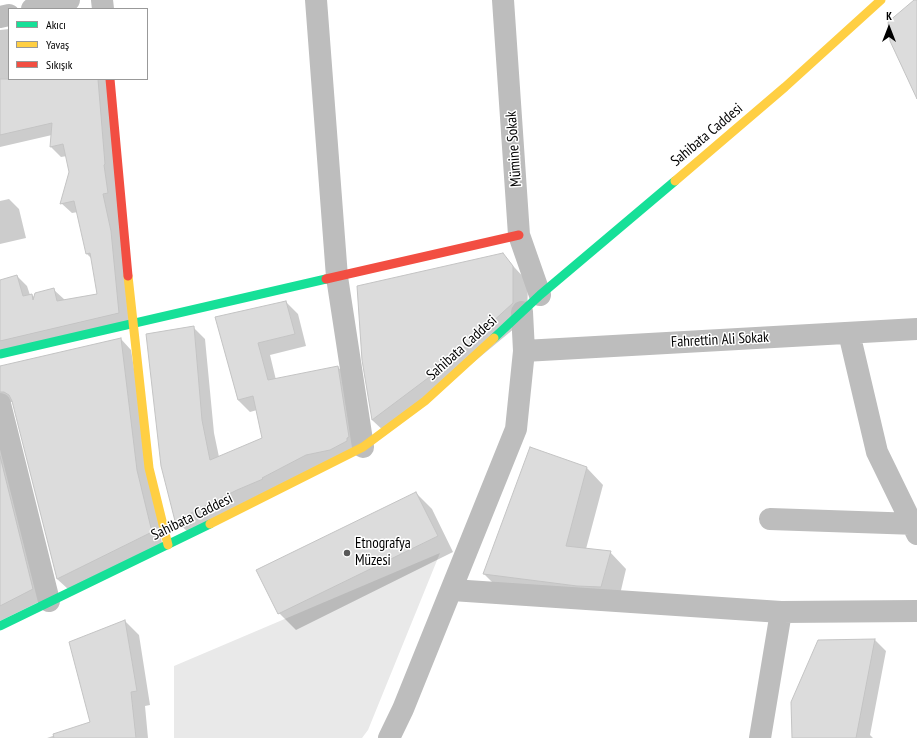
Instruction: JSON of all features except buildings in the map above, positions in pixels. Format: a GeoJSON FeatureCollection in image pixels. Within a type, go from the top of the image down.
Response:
{"type":"FeatureCollection","features":[{"type":"Feature","properties":{"kind":"street"},"geometry":{"type":"LineString","coordinates":[[36,8],[69,0]]}},
{"type":"Feature","properties":{"kind":"street"},"geometry":{"type":"LineString","coordinates":[[316,0],[337,277],[363,447]]}},
{"type":"Feature","properties":{"kind":"street","name":"Mümine Sokak"},"geometry":{"type":"LineString","coordinates":[[503,0],[519,235],[540,295]]}},
{"type":"Feature","properties":{"kind":"street","name":"Sahibata Caddesi"},"geometry":{"type":"LineString","coordinates":[[0,626],[168,545],[363,447],[425,401],[540,295],[785,87],[881,0]]}},
{"type":"Feature","properties":{"kind":"street"},"geometry":{"type":"LineString","coordinates":[[110,80],[132,323],[149,468],[168,545]]}},
{"type":"Feature","properties":{"kind":"street"},"geometry":{"type":"LineString","coordinates":[[0,354],[519,235]]}},
{"type":"Feature","properties":{"kind":"street"},"geometry":{"type":"LineString","coordinates":[[389,738],[403,709],[452,590],[516,429],[524,351],[522,312]]}},
{"type":"Feature","properties":{"kind":"street","name":"Fahrettin Ali Sokak"},"geometry":{"type":"LineString","coordinates":[[524,351],[917,329]]}},
{"type":"Feature","properties":{"kind":"street"},"geometry":{"type":"LineString","coordinates":[[849,333],[876,452],[915,528]]}},
{"type":"Feature","properties":{"kind":"street"},"geometry":{"type":"LineString","coordinates":[[0,404],[50,601]]}},
{"type":"Feature","properties":{"kind":"street"},"geometry":{"type":"LineString","coordinates":[[770,519],[915,528]]}},
{"type":"Feature","properties":{"kind":"street"},"geometry":{"type":"LineString","coordinates":[[452,590],[781,612],[917,611]]}},
{"type":"Feature","properties":{"kind":"street"},"geometry":{"type":"LineString","coordinates":[[760,738],[781,612]]}},
{"type":"Feature","properties":{"kind":"shaded area"},"geometry":{"type":"Polygon","coordinates":[[[440,553],[368,730],[362,738],[174,738],[174,666],[440,553]]]}},
{"type":"Feature","properties":{"kind":"traffic: fast"},"geometry":{"type":"LineString","coordinates":[[494,338],[540,295],[675,181]]}},
{"type":"Feature","properties":{"kind":"traffic: fast"},"geometry":{"type":"LineString","coordinates":[[0,354],[326,279]]}},
{"type":"Feature","properties":{"kind":"traffic: fast"},"geometry":{"type":"LineString","coordinates":[[0,626],[210,524]]}},
{"type":"Feature","properties":{"kind":"traffic: slow"},"geometry":{"type":"LineString","coordinates":[[675,181],[785,87],[881,0]]}},
{"type":"Feature","properties":{"kind":"traffic: slow"},"geometry":{"type":"LineString","coordinates":[[128,276],[149,468],[168,545]]}},
{"type":"Feature","properties":{"kind":"traffic: slow"},"geometry":{"type":"LineString","coordinates":[[210,524],[363,447],[425,401],[494,338]]}},
{"type":"Feature","properties":{"kind":"traffic: jam"},"geometry":{"type":"LineString","coordinates":[[110,80],[128,276]]}},
{"type":"Feature","properties":{"kind":"traffic: jam"},"geometry":{"type":"LineString","coordinates":[[326,279],[519,235]]}},
{"type":"Feature","properties":{"kind":"place","name":"Etnografya Müzesi"},"geometry":{"type":"Point","coordinates":[347,553]}}]}
